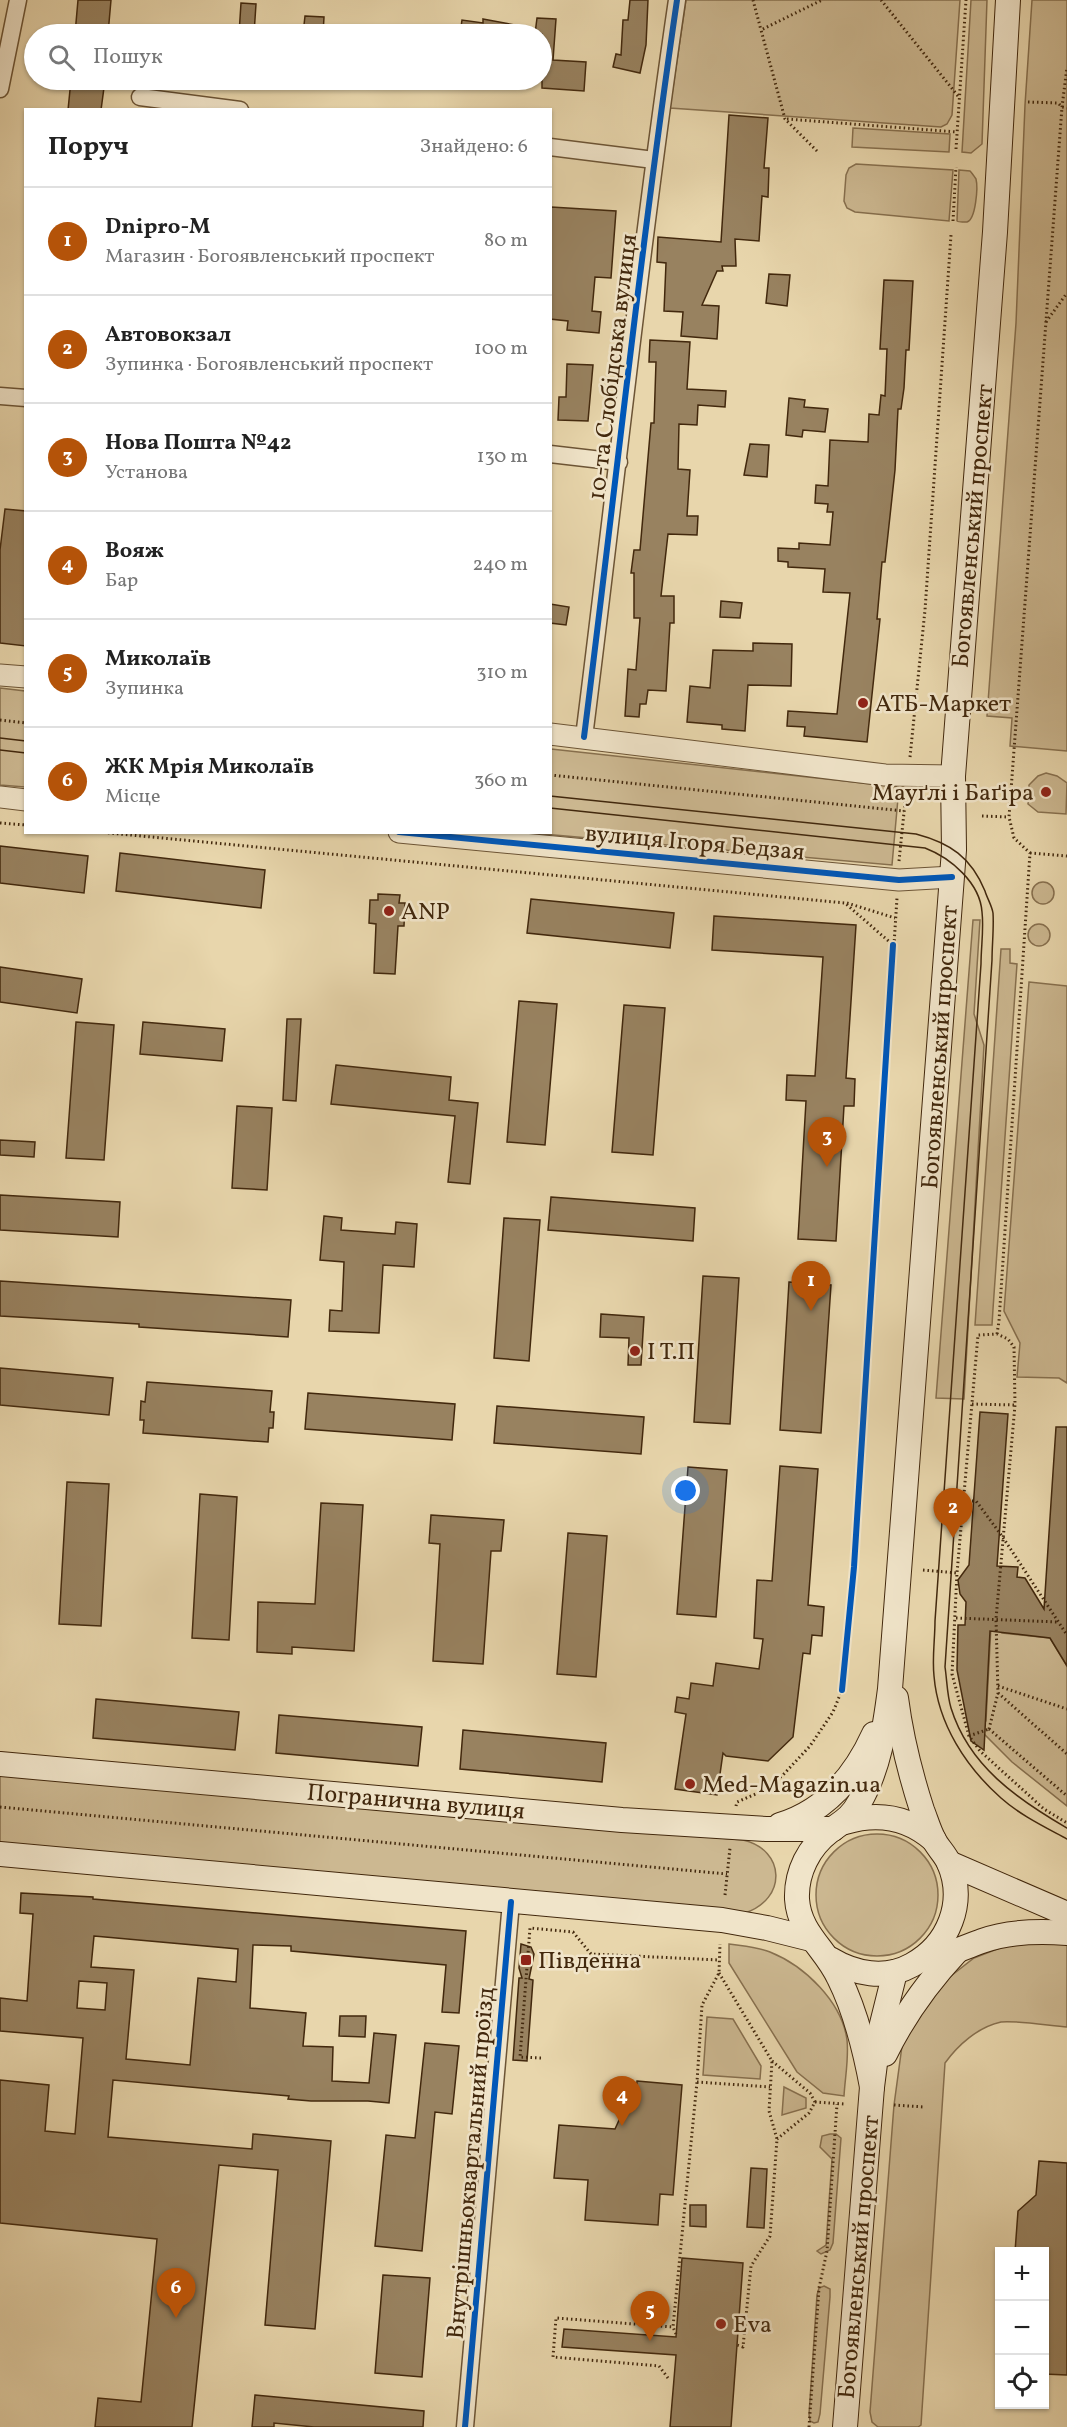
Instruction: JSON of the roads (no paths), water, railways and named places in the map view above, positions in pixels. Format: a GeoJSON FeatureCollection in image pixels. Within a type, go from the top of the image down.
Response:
{"type":"FeatureCollection","features":[{"type":"Feature","properties":{"kind":"main road","name":"Богоявленський проспект"},"geometry":{"type":"LineString","coordinates":[[872,2087],[856,2021],[830,1959],[811,1939],[799,1913],[798,1886],[800,1873],[809,1854],[822,1838],[839,1826],[858,1806],[875,1767],[890,1689],[954,850],[952,776],[995,232],[1008,0]]}},
{"type":"Feature","properties":{"kind":"main road","name":"Богоявленський проспект"},"geometry":{"type":"LineString","coordinates":[[845,2427],[872,2087],[883,2017],[895,1972],[921,1961],[940,1942],[953,1917],[956,1890],[949,1863],[934,1840],[905,1753],[892,1663]]}},
{"type":"Feature","properties":{"kind":"main road"},"geometry":{"type":"LineString","coordinates":[[766,1829],[793,1821],[818,1808],[839,1789],[857,1767],[870,1742],[890,1689]]}},
{"type":"Feature","properties":{"kind":"main road","name":"Погранична вулиця"},"geometry":{"type":"LineString","coordinates":[[0,1764],[622,1820],[766,1829],[839,1826]]}},
{"type":"Feature","properties":{"kind":"main road"},"geometry":{"type":"LineString","coordinates":[[839,1826],[872,1816],[899,1819],[924,1831],[934,1840]]}},
{"type":"Feature","properties":{"kind":"main road"},"geometry":{"type":"LineString","coordinates":[[0,1854],[722,1920],[811,1939]]}},
{"type":"Feature","properties":{"kind":"main road"},"geometry":{"type":"LineString","coordinates":[[949,1863],[1067,1914]]}},
{"type":"Feature","properties":{"kind":"main road"},"geometry":{"type":"LineString","coordinates":[[921,1961],[957,1951],[983,1940],[1011,1934],[1038,1931],[1067,1934]]}},
{"type":"Feature","properties":{"kind":"main road"},"geometry":{"type":"LineString","coordinates":[[872,2087],[898,2028],[915,2000],[934,1975],[957,1951]]}},
{"type":"Feature","properties":{"kind":"main road"},"geometry":{"type":"LineString","coordinates":[[830,1959],[854,1971],[882,1974],[895,1972]]}},
{"type":"Feature","properties":{"kind":"street"},"geometry":{"type":"LineString","coordinates":[[0,89],[18,0]]}},
{"type":"Feature","properties":{"kind":"street","name":"10-та Слобідська вулиця"},"geometry":{"type":"LineString","coordinates":[[584,737],[654,160],[677,0]]}},
{"type":"Feature","properties":{"kind":"street"},"geometry":{"type":"LineString","coordinates":[[140,97],[225,108]]}},
{"type":"Feature","properties":{"kind":"street"},"geometry":{"type":"LineString","coordinates":[[552,147],[654,160]]}},
{"type":"Feature","properties":{"kind":"street"},"geometry":{"type":"LineString","coordinates":[[0,396],[24,398]]}},
{"type":"Feature","properties":{"kind":"street"},"geometry":{"type":"LineString","coordinates":[[552,454],[619,462]]}},
{"type":"Feature","properties":{"kind":"street"},"geometry":{"type":"LineString","coordinates":[[0,675],[24,677]]}},
{"type":"Feature","properties":{"kind":"street"},"geometry":{"type":"LineString","coordinates":[[552,734],[885,775],[952,776]]}},
{"type":"Feature","properties":{"kind":"street"},"geometry":{"type":"LineString","coordinates":[[0,797],[24,800]]}},
{"type":"Feature","properties":{"kind":"street","name":"вулиця Ігоря Бедзая"},"geometry":{"type":"LineString","coordinates":[[420,834],[899,880],[952,877]]}},
{"type":"Feature","properties":{"kind":"street","name":"Внутрішньоквартальний проїзд"},"geometry":{"type":"LineString","coordinates":[[465,2427],[511,1902]]}},
{"type":"Feature","properties":{"kind":"tram line"},"geometry":{"type":"LineString","coordinates":[[0,738],[24,741]]}},
{"type":"Feature","properties":{"kind":"tram line"},"geometry":{"type":"LineString","coordinates":[[0,750],[24,753]]}},
{"type":"Feature","properties":{"kind":"tram line"},"geometry":{"type":"LineString","coordinates":[[552,796],[916,834],[939,842],[958,853],[966,860],[979,879],[993,913],[992,960],[945,1667],[951,1708],[959,1729],[982,1764],[1013,1793],[1067,1828]]}},
{"type":"Feature","properties":{"kind":"tram line"},"geometry":{"type":"LineString","coordinates":[[552,808],[925,848],[954,865],[976,891],[983,918],[983,931],[935,1621],[934,1676],[941,1711],[948,1728],[976,1773],[1016,1810],[1067,1839]]}},
{"type":"Feature","properties":{"kind":"place","name":"АТБ-Маркет"},"geometry":{"type":"Point","coordinates":[863,703]}},
{"type":"Feature","properties":{"kind":"place","name":"Мауґлі і Баґіра"},"geometry":{"type":"Point","coordinates":[1046,792]}},
{"type":"Feature","properties":{"kind":"place","name":"ANP"},"geometry":{"type":"Point","coordinates":[389,911]}},
{"type":"Feature","properties":{"kind":"place","name":"Нова Пошта №42"},"geometry":{"type":"Point","coordinates":[827,1167]}},
{"type":"Feature","properties":{"kind":"place","name":"Dnipro-M"},"geometry":{"type":"Point","coordinates":[811,1311]}},
{"type":"Feature","properties":{"kind":"place","name":"І Т.П"},"geometry":{"type":"Point","coordinates":[635,1351]}},
{"type":"Feature","properties":{"kind":"place","name":"Автовокзал"},"geometry":{"type":"Point","coordinates":[953,1538]}},
{"type":"Feature","properties":{"kind":"place","name":"Med-Magazin.ua"},"geometry":{"type":"Point","coordinates":[690,1784]}},
{"type":"Feature","properties":{"kind":"place","name":"Південна"},"geometry":{"type":"Point","coordinates":[526,1960]}},
{"type":"Feature","properties":{"kind":"place","name":"Вояж"},"geometry":{"type":"Point","coordinates":[622,2126]}},
{"type":"Feature","properties":{"kind":"place","name":"ЖК Мрія Миколаїв"},"geometry":{"type":"Point","coordinates":[176,2318]}},
{"type":"Feature","properties":{"kind":"place","name":"Eva"},"geometry":{"type":"Point","coordinates":[721,2324]}},
{"type":"Feature","properties":{"kind":"place","name":"Миколаїв"},"geometry":{"type":"Point","coordinates":[650,2341]}}]}
